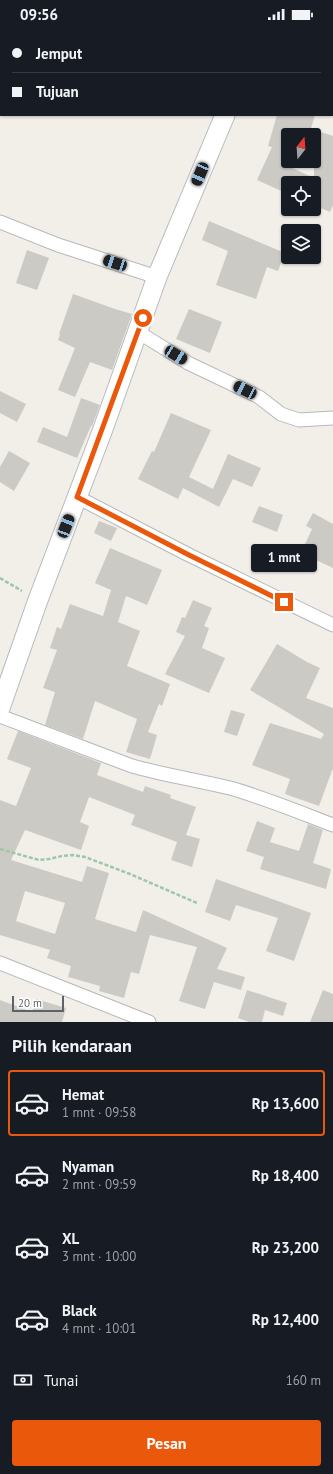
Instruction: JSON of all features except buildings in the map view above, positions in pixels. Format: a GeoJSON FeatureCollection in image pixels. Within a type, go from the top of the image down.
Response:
{"type":"FeatureCollection","features":[{"type":"Feature","properties":{"kind":"main road"},"geometry":{"type":"LineString","coordinates":[[0,708],[38,600],[157,277],[225,116]]}},
{"type":"Feature","properties":{"kind":"street"},"geometry":{"type":"LineString","coordinates":[[0,222],[58,245],[157,277]]}},
{"type":"Feature","properties":{"kind":"street"},"geometry":{"type":"LineString","coordinates":[[138,332],[188,363],[259,397],[281,414],[299,420],[333,418]]}},
{"type":"Feature","properties":{"kind":"street"},"geometry":{"type":"LineString","coordinates":[[77,497],[189,555],[333,625]]}},
{"type":"Feature","properties":{"kind":"street"},"geometry":{"type":"LineString","coordinates":[[0,716],[132,766],[257,796],[333,825]]}},
{"type":"Feature","properties":{"kind":"street"},"geometry":{"type":"LineString","coordinates":[[0,963],[149,1022]]}},
{"type":"Feature","properties":{"kind":"path"},"geometry":{"type":"LineString","coordinates":[[0,578],[38,600]]}},
{"type":"Feature","properties":{"kind":"path"},"geometry":{"type":"LineString","coordinates":[[0,849],[39,860],[73,855],[85,857],[130,874],[197,903]]}},
{"type":"Feature","properties":{"kind":"route"},"geometry":{"type":"LineString","coordinates":[[143,318],[77,497],[284,602]]}}]}
